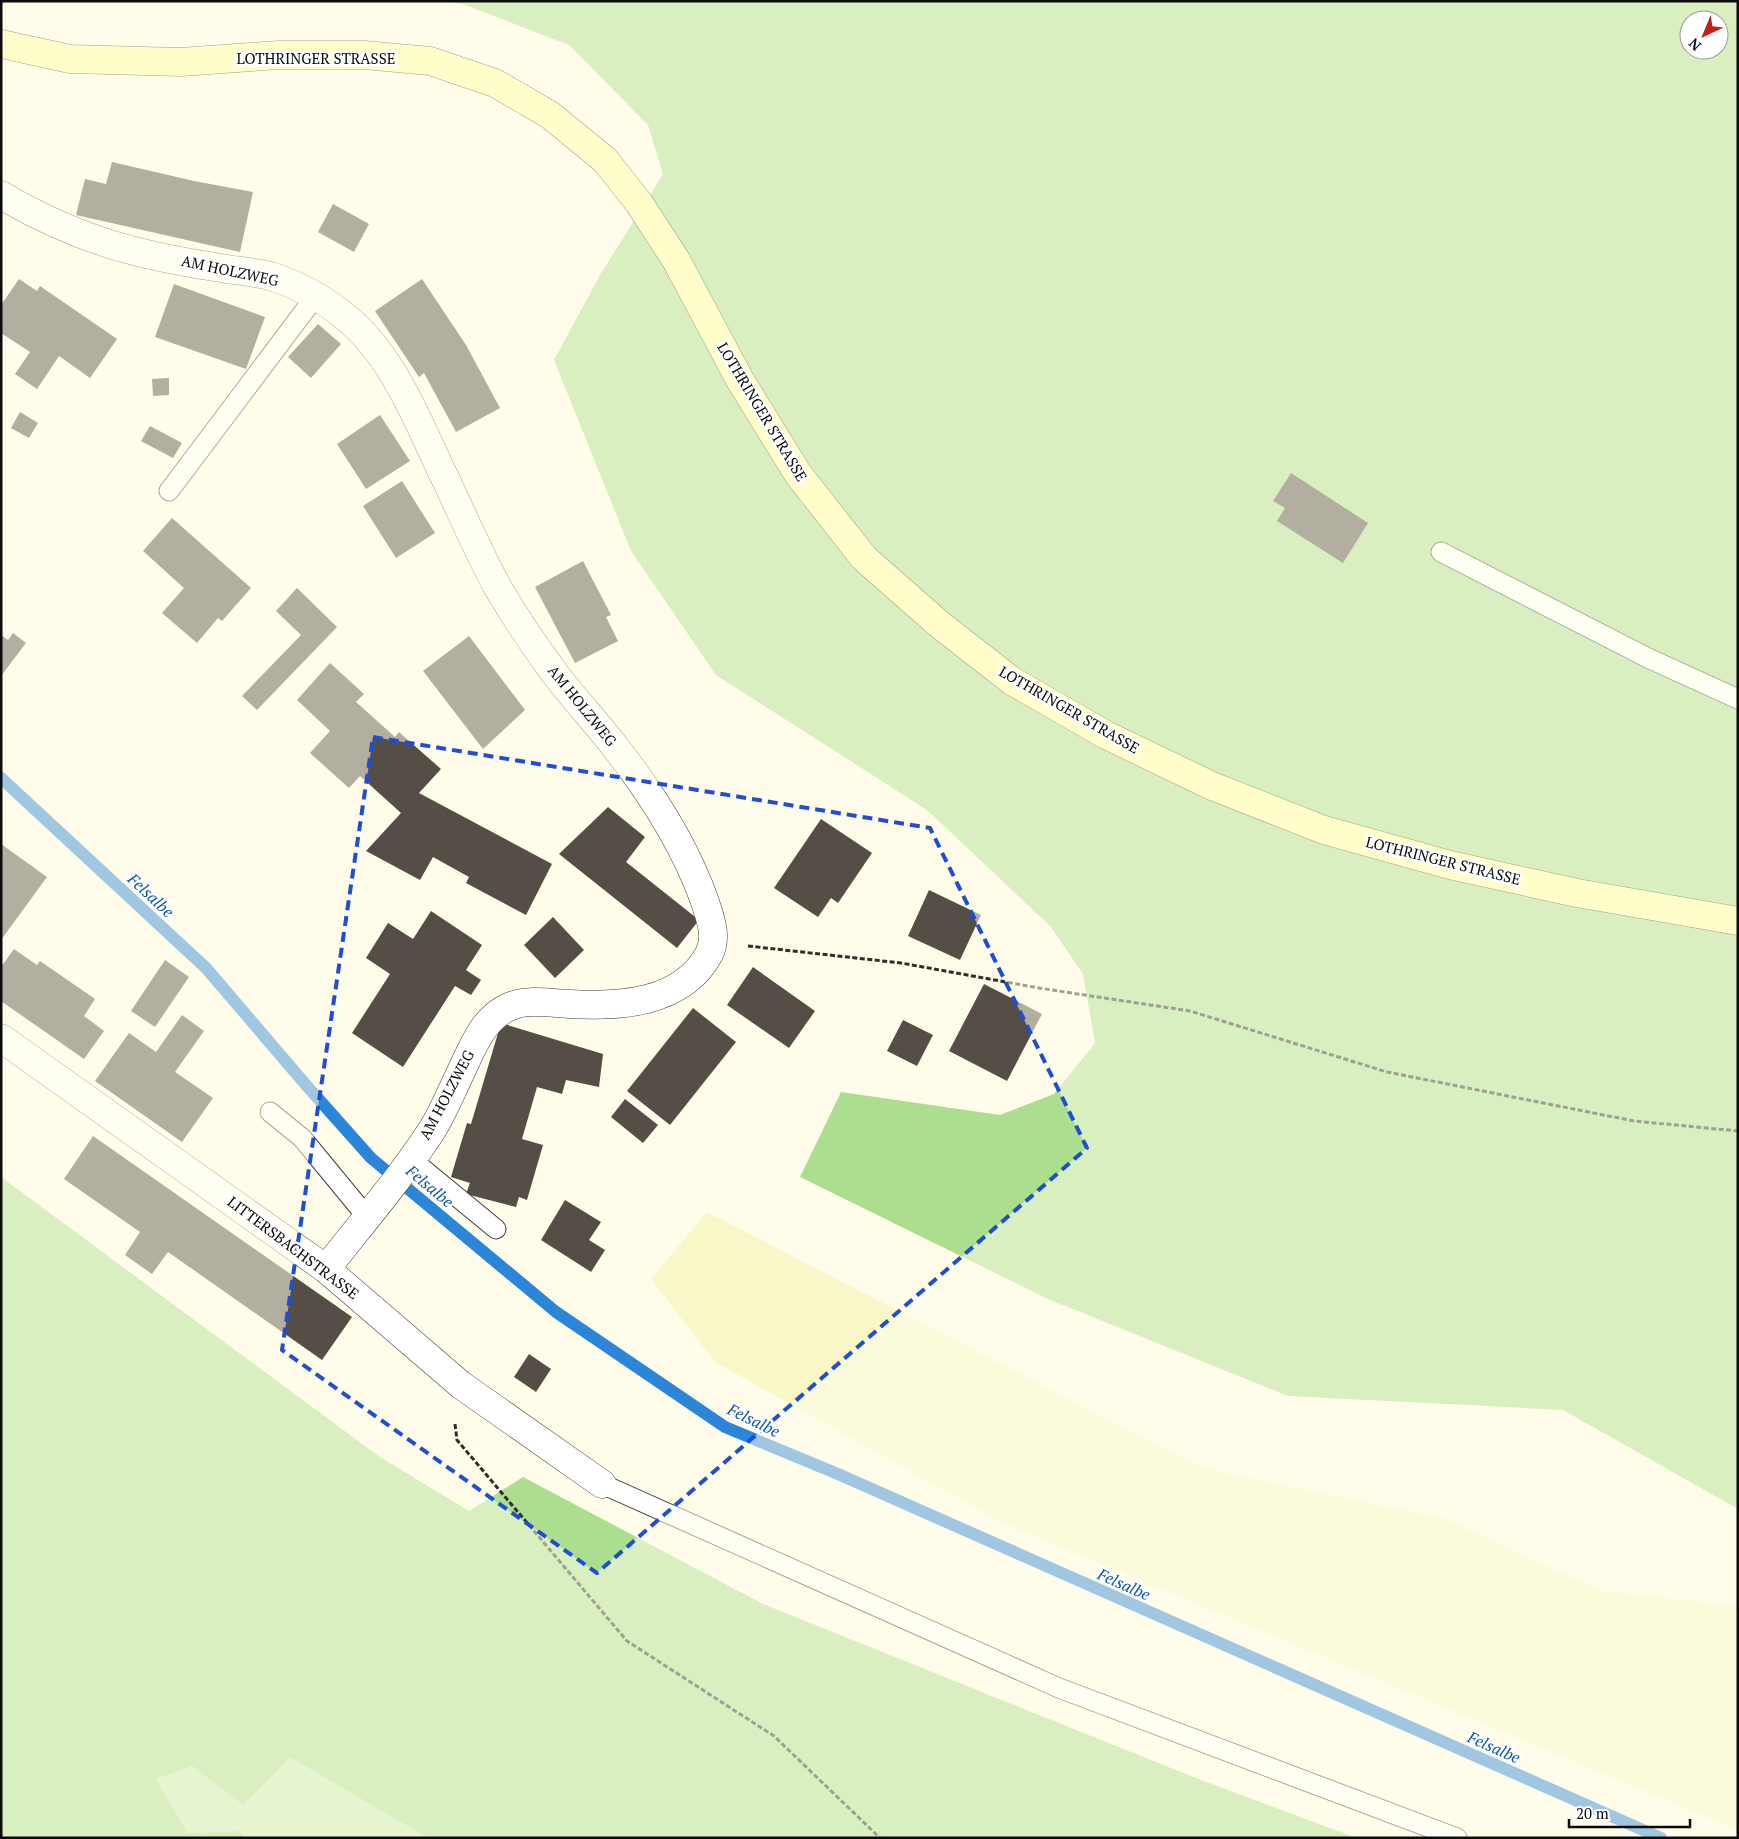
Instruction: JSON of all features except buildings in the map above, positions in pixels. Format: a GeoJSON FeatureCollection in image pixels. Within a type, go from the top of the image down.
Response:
{"type":"FeatureCollection","features":[{"type":"Feature","properties":{"kind":"main road","name":"LOTHRINGER STRASSE"},"geometry":{"type":"LineString","coordinates":[[1,44],[70,58],[181,62],[279,56],[364,55],[430,61],[495,83],[550,115],[605,160],[639,203],[676,260],[740,380],[798,474],[864,558],[939,624],[1012,681],[1106,735],[1212,786],[1324,830],[1470,870],[1577,893],[1738,921]]}},
{"type":"Feature","properties":{"kind":"street","name":"AM HOLZWEG"},"geometry":{"type":"LineString","coordinates":[[1,196],[73,232],[125,249],[216,268],[267,275],[293,285],[316,297],[343,315],[372,342],[394,376],[497,586],[555,674],[616,748],[660,811],[695,875],[710,915],[715,943],[706,960],[694,976],[678,988],[659,996],[629,1002],[594,1005],[526,1002],[511,1006],[486,1024],[475,1042],[434,1127],[326,1269]]}},
{"type":"Feature","properties":{"kind":"street","name":"LITTERSBACHSTRASSE"},"geometry":{"type":"LineString","coordinates":[[1,1038],[326,1269],[461,1385],[602,1484]]}},
{"type":"Feature","properties":{"kind":"lane"},"geometry":{"type":"LineString","coordinates":[[169,492],[316,297]]}},
{"type":"Feature","properties":{"kind":"lane"},"geometry":{"type":"LineString","coordinates":[[1442,552],[1648,658],[1738,699]]}},
{"type":"Feature","properties":{"kind":"lane"},"geometry":{"type":"LineString","coordinates":[[270,1112],[302,1138],[372,1210]]}},
{"type":"Feature","properties":{"kind":"lane"},"geometry":{"type":"LineString","coordinates":[[409,1162],[496,1229]]}},
{"type":"Feature","properties":{"kind":"lane"},"geometry":{"type":"LineString","coordinates":[[602,1484],[1059,1688],[1457,1838]]}},
{"type":"Feature","properties":{"kind":"path"},"geometry":{"type":"LineString","coordinates":[[715,943],[901,963],[1039,988],[1190,1011],[1387,1072],[1634,1121],[1738,1131]]}},
{"type":"Feature","properties":{"kind":"path"},"geometry":{"type":"LineString","coordinates":[[461,1385],[453,1413],[457,1440],[627,1641],[774,1736],[880,1838]]}},
{"type":"Feature","properties":{"kind":"highlighted area"},"geometry":{"type":"Polygon","coordinates":[[[373,737],[930,828],[1087,1148],[597,1573],[282,1350],[373,737]]]}},
{"type":"Feature","properties":{"kind":"green space"},"geometry":{"type":"Polygon","coordinates":[[[441,1],[1738,1],[1738,1509],[1563,1410],[1288,1396],[1048,1299],[800,1177],[841,1092],[1000,1115],[1054,1094],[1095,1043],[1083,974],[1050,926],[927,810],[716,675],[631,551],[554,360],[600,275],[663,174],[648,125],[569,45],[463,4],[441,1]]]}},
{"type":"Feature","properties":{"kind":"green space"},"geometry":{"type":"Polygon","coordinates":[[[1,1177],[380,1457],[469,1511],[523,1477],[763,1604],[1201,1780],[1357,1838],[428,1838],[290,1757],[243,1805],[192,1766],[156,1779],[188,1833],[239,1831],[246,1838],[1,1838],[1,1177]]]}},
{"type":"Feature","properties":{"kind":"green space"},"geometry":{"type":"Polygon","coordinates":[[[707,1212],[1202,1468],[1446,1519],[1601,1591],[1738,1606],[1738,1830],[1003,1523],[715,1362],[651,1279],[707,1212]]]}},
{"type":"Feature","properties":{"kind":"green space"},"geometry":{"type":"Polygon","coordinates":[[[290,1756],[428,1838],[246,1838],[239,1831],[188,1833],[156,1779],[192,1766],[243,1805],[290,1756]]]}},
{"type":"Feature","properties":{"kind":"waterway","name":"Felsalbe"},"geometry":{"type":"LineString","coordinates":[[1,778],[206,968],[371,1158],[556,1312],[725,1427],[838,1474],[1661,1838]]}}]}
